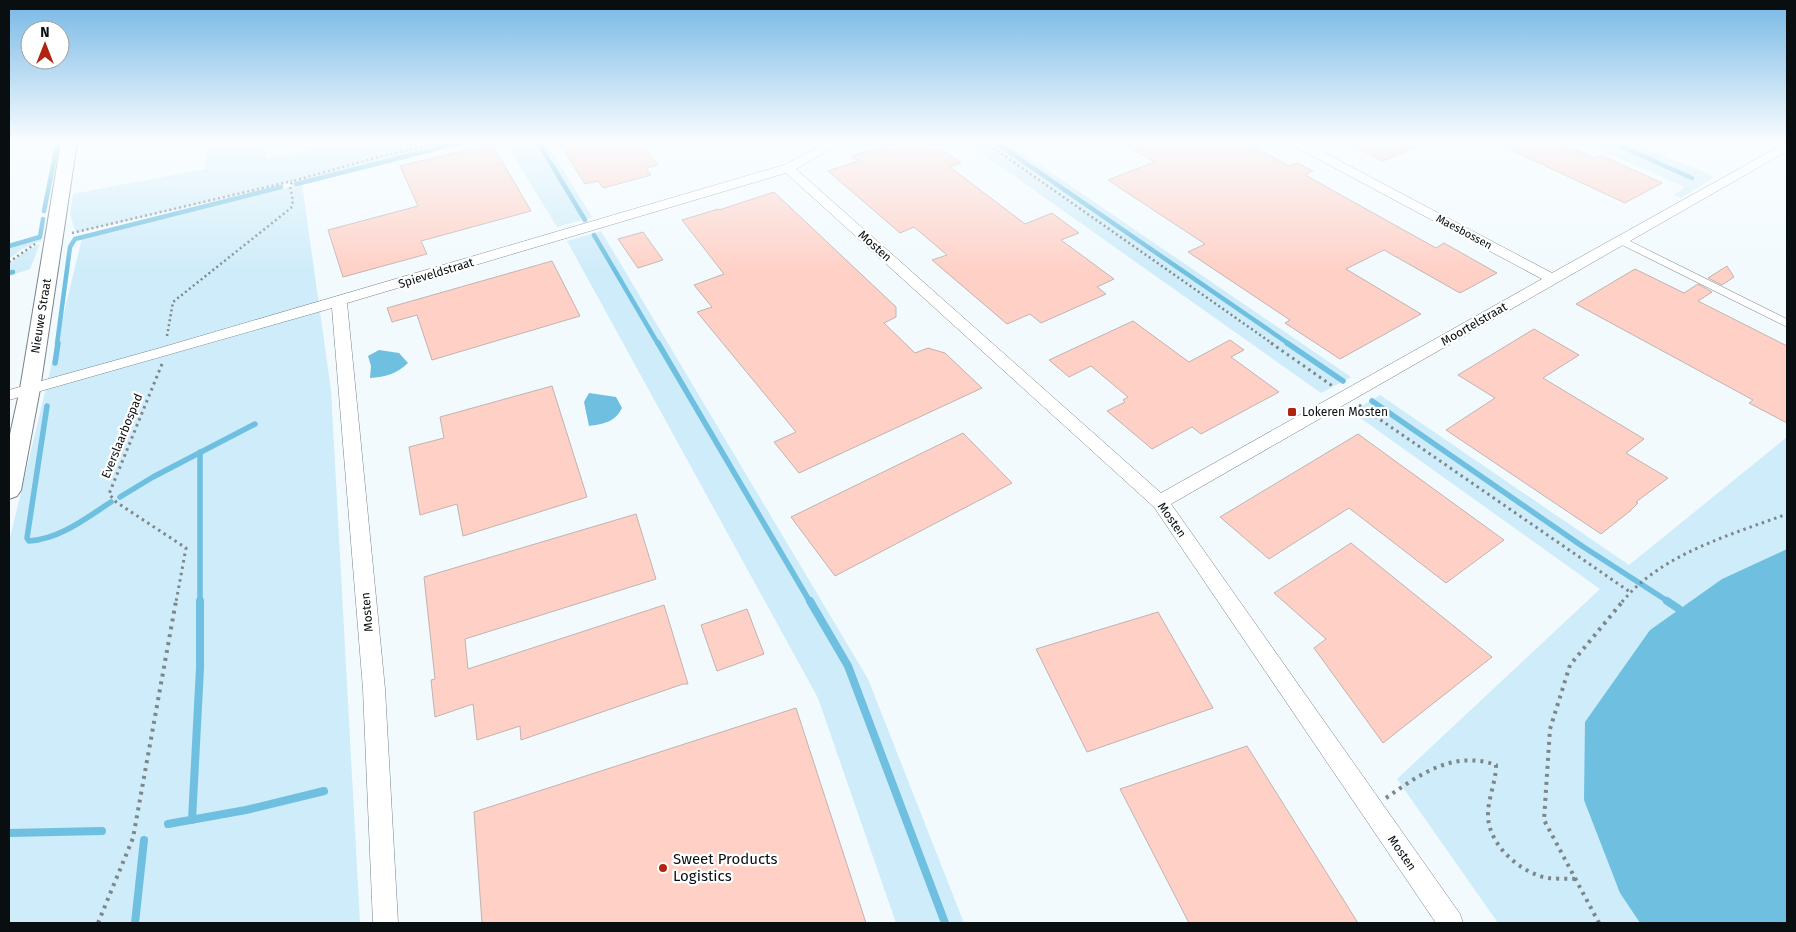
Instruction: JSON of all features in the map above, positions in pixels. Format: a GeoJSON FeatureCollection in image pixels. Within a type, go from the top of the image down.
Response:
{"type":"FeatureCollection","features":[{"type":"Feature","properties":{"kind":"street","name":"Nieuwe Straat"},"geometry":{"type":"LineString","coordinates":[[9,490],[30,389],[62,185]]}},
{"type":"Feature","properties":{"kind":"street","name":"Spieveldstraat"},"geometry":{"type":"LineString","coordinates":[[9,395],[339,302],[729,185]]}},
{"type":"Feature","properties":{"kind":"street","name":"Mosten"},"geometry":{"type":"LineString","coordinates":[[807,185],[1160,502],[1451,923]]}},
{"type":"Feature","properties":{"kind":"street","name":"Maesbossen"},"geometry":{"type":"LineString","coordinates":[[1377,185],[1552,279]]}},
{"type":"Feature","properties":{"kind":"street","name":"Moortelstraat"},"geometry":{"type":"LineString","coordinates":[[1160,502],[1717,185]]}},
{"type":"Feature","properties":{"kind":"street","name":"Mosten"},"geometry":{"type":"LineString","coordinates":[[339,302],[374,689],[386,923]]}},
{"type":"Feature","properties":{"kind":"lane"},"geometry":{"type":"LineString","coordinates":[[1620,240],[1787,323]]}},
{"type":"Feature","properties":{"kind":"path"},"geometry":{"type":"LineString","coordinates":[[9,262],[31,246],[54,238],[274,185]]}},
{"type":"Feature","properties":{"kind":"path","name":"Everslaarbospad"},"geometry":{"type":"LineString","coordinates":[[98,923],[133,838],[186,548],[116,502],[109,494],[166,352],[173,302],[291,208],[293,201],[290,185]]}},
{"type":"Feature","properties":{"kind":"path"},"geometry":{"type":"LineString","coordinates":[[1047,185],[1630,592]]}},
{"type":"Feature","properties":{"kind":"path"},"geometry":{"type":"LineString","coordinates":[[1599,923],[1544,820],[1550,729],[1570,665],[1630,592],[1649,577],[1682,556],[1787,514]]}},
{"type":"Feature","properties":{"kind":"path"},"geometry":{"type":"LineString","coordinates":[[1372,808],[1413,778],[1446,764],[1476,759],[1496,765],[1497,776],[1490,797],[1489,823],[1498,844],[1523,868],[1541,877],[1575,879]]}},
{"type":"Feature","properties":{"kind":"shaded area"},"geometry":{"type":"Polygon","coordinates":[[[118,185],[277,185],[76,233],[70,214],[73,194],[118,185]]]}},
{"type":"Feature","properties":{"kind":"shaded area"},"geometry":{"type":"Polygon","coordinates":[[[302,185],[331,390],[360,923],[9,923],[9,542],[82,238],[302,185]]]}},
{"type":"Feature","properties":{"kind":"shaded area"},"geometry":{"type":"Polygon","coordinates":[[[532,185],[573,185],[592,217],[557,227],[532,185]]]}},
{"type":"Feature","properties":{"kind":"shaded area"},"geometry":{"type":"Polygon","coordinates":[[[1028,185],[1070,185],[1351,377],[1321,393],[1028,185]]]}},
{"type":"Feature","properties":{"kind":"shaded area"},"geometry":{"type":"Polygon","coordinates":[[[1682,185],[1701,185],[1681,198],[1674,195],[1685,187],[1682,185]]]}},
{"type":"Feature","properties":{"kind":"shaded area"},"geometry":{"type":"Polygon","coordinates":[[[601,231],[868,679],[964,923],[896,923],[818,698],[567,241],[601,231]]]}},
{"type":"Feature","properties":{"kind":"shaded area"},"geometry":{"type":"Polygon","coordinates":[[[42,235],[41,241],[22,249],[9,259],[9,245],[42,235]]]}},
{"type":"Feature","properties":{"kind":"shaded area"},"geometry":{"type":"Polygon","coordinates":[[[40,244],[30,269],[9,276],[9,264],[26,251],[40,244]]]}},
{"type":"Feature","properties":{"kind":"shaded area"},"geometry":{"type":"Polygon","coordinates":[[[1380,395],[1629,565],[1787,437],[1787,549],[1722,579],[1650,630],[1620,893],[1640,923],[1498,923],[1397,779],[1600,589],[1352,412],[1380,395]]]}},
{"type":"Feature","properties":{"kind":"water"},"geometry":{"type":"Polygon","coordinates":[[[379,350],[399,353],[408,363],[400,370],[390,374],[370,378],[371,366],[368,356],[379,350]]]}},
{"type":"Feature","properties":{"kind":"water"},"geometry":{"type":"Polygon","coordinates":[[[589,393],[616,397],[622,408],[608,422],[589,426],[584,402],[589,393]]]}},
{"type":"Feature","properties":{"kind":"water"},"geometry":{"type":"Polygon","coordinates":[[[1787,549],[1787,923],[1640,923],[1620,893],[1584,800],[1585,722],[1650,630],[1722,579],[1787,549]]]}},
{"type":"Feature","properties":{"kind":"building"},"geometry":{"type":"Polygon","coordinates":[[[409,185],[516,185],[531,211],[421,241],[427,254],[343,277],[328,230],[418,206],[409,185]]]}},
{"type":"Feature","properties":{"kind":"building"},"geometry":{"type":"Polygon","coordinates":[[[845,185],[974,185],[1025,224],[1052,213],[1079,233],[1061,240],[1114,279],[1097,287],[1106,294],[1041,323],[1030,314],[1007,324],[932,260],[947,255],[914,227],[900,233],[845,185]]]}},
{"type":"Feature","properties":{"kind":"building"},"geometry":{"type":"Polygon","coordinates":[[[1116,185],[1324,185],[1436,248],[1444,243],[1497,273],[1460,293],[1384,250],[1346,269],[1421,314],[1340,359],[1285,323],[1290,320],[1188,252],[1205,244],[1116,185]]]}},
{"type":"Feature","properties":{"kind":"building"},"geometry":{"type":"Polygon","coordinates":[[[1587,185],[1657,185],[1625,203],[1587,185]]]}},
{"type":"Feature","properties":{"kind":"building"},"geometry":{"type":"Polygon","coordinates":[[[774,192],[896,307],[896,317],[884,323],[915,353],[928,348],[945,353],[982,388],[799,473],[774,442],[796,432],[697,312],[712,307],[694,285],[724,274],[682,220],[774,192]]]}},
{"type":"Feature","properties":{"kind":"building"},"geometry":{"type":"Polygon","coordinates":[[[643,232],[663,260],[638,268],[618,239],[643,232]]]}},
{"type":"Feature","properties":{"kind":"building"},"geometry":{"type":"Polygon","coordinates":[[[552,261],[580,316],[432,360],[417,315],[392,322],[387,308],[552,261]]]}},
{"type":"Feature","properties":{"kind":"building"},"geometry":{"type":"Polygon","coordinates":[[[1727,266],[1734,277],[1722,285],[1708,278],[1727,266]]]}},
{"type":"Feature","properties":{"kind":"building"},"geometry":{"type":"Polygon","coordinates":[[[1635,269],[1684,293],[1698,284],[1712,292],[1698,301],[1787,346],[1787,423],[1749,403],[1753,400],[1576,304],[1635,269]]]}},
{"type":"Feature","properties":{"kind":"building"},"geometry":{"type":"Polygon","coordinates":[[[1133,321],[1189,362],[1230,340],[1244,350],[1231,357],[1279,392],[1201,434],[1192,427],[1152,449],[1107,411],[1125,402],[1123,400],[1128,397],[1091,366],[1069,377],[1049,360],[1133,321]]]}},
{"type":"Feature","properties":{"kind":"building"},"geometry":{"type":"Polygon","coordinates":[[[1534,329],[1579,355],[1543,378],[1644,439],[1626,453],[1668,478],[1636,502],[1638,503],[1630,511],[1601,534],[1446,430],[1495,398],[1458,375],[1534,329]]]}},
{"type":"Feature","properties":{"kind":"building"},"geometry":{"type":"Polygon","coordinates":[[[552,386],[587,497],[463,536],[457,504],[420,515],[409,447],[444,438],[440,417],[552,386]]]}},
{"type":"Feature","properties":{"kind":"building"},"geometry":{"type":"Polygon","coordinates":[[[963,433],[1012,483],[835,576],[791,517],[963,433]]]}},
{"type":"Feature","properties":{"kind":"building"},"geometry":{"type":"Polygon","coordinates":[[[1358,434],[1504,540],[1446,583],[1349,508],[1269,559],[1220,517],[1358,434]]]}},
{"type":"Feature","properties":{"kind":"building"},"geometry":{"type":"Polygon","coordinates":[[[636,514],[656,579],[465,639],[468,669],[664,605],[688,684],[683,684],[521,740],[520,726],[477,740],[473,704],[435,717],[431,680],[435,679],[424,577],[636,514]]]}},
{"type":"Feature","properties":{"kind":"building"},"geometry":{"type":"Polygon","coordinates":[[[1351,543],[1492,657],[1383,743],[1314,648],[1326,639],[1274,593],[1351,543]]]}},
{"type":"Feature","properties":{"kind":"building"},"geometry":{"type":"Polygon","coordinates":[[[747,609],[764,654],[717,671],[701,625],[747,609]]]}},
{"type":"Feature","properties":{"kind":"building"},"geometry":{"type":"Polygon","coordinates":[[[1158,612],[1213,708],[1087,752],[1036,649],[1158,612]]]}},
{"type":"Feature","properties":{"kind":"building","name":"Sweet Products Logistics"},"geometry":{"type":"Polygon","coordinates":[[[796,708],[866,923],[482,923],[474,812],[796,708]]]}},
{"type":"Feature","properties":{"kind":"building"},"geometry":{"type":"Polygon","coordinates":[[[1247,746],[1358,923],[1189,923],[1120,789],[1247,746]]]}},
{"type":"Feature","properties":{"kind":"waterway"},"geometry":{"type":"LineString","coordinates":[[44,211],[49,185]]}},
{"type":"Feature","properties":{"kind":"waterway"},"geometry":{"type":"LineString","coordinates":[[564,185],[585,220]]}},
{"type":"Feature","properties":{"kind":"waterway"},"geometry":{"type":"LineString","coordinates":[[1058,185],[1289,344]]}},
{"type":"Feature","properties":{"kind":"waterway"},"geometry":{"type":"LineString","coordinates":[[57,344],[70,247],[75,239],[281,187]]}},
{"type":"Feature","properties":{"kind":"waterway"},"geometry":{"type":"LineString","coordinates":[[9,246],[40,237],[43,219]]}},
{"type":"Feature","properties":{"kind":"waterway"},"geometry":{"type":"LineString","coordinates":[[594,235],[658,344]]}},
{"type":"Feature","properties":{"kind":"waterway"},"geometry":{"type":"LineString","coordinates":[[9,273],[13,272]]}},
{"type":"Feature","properties":{"kind":"waterway"},"geometry":{"type":"LineString","coordinates":[[55,363],[58,343]]}},
{"type":"Feature","properties":{"kind":"waterway"},"geometry":{"type":"LineString","coordinates":[[658,343],[810,602]]}},
{"type":"Feature","properties":{"kind":"waterway"},"geometry":{"type":"LineString","coordinates":[[1287,343],[1343,381]]}},
{"type":"Feature","properties":{"kind":"waterway"},"geometry":{"type":"LineString","coordinates":[[1372,401],[1582,546],[1669,602]]}},
{"type":"Feature","properties":{"kind":"waterway"},"geometry":{"type":"LineString","coordinates":[[47,406],[27,538],[29,541],[62,532],[111,502]]}},
{"type":"Feature","properties":{"kind":"waterway"},"geometry":{"type":"LineString","coordinates":[[200,453],[255,424]]}},
{"type":"Feature","properties":{"kind":"waterway"},"geometry":{"type":"LineString","coordinates":[[120,497],[200,453]]}},
{"type":"Feature","properties":{"kind":"waterway"},"geometry":{"type":"LineString","coordinates":[[192,820],[200,668],[200,453]]}},
{"type":"Feature","properties":{"kind":"waterway"},"geometry":{"type":"LineString","coordinates":[[810,601],[848,666],[945,923]]}},
{"type":"Feature","properties":{"kind":"waterway"},"geometry":{"type":"LineString","coordinates":[[1667,601],[1679,609]]}},
{"type":"Feature","properties":{"kind":"waterway"},"geometry":{"type":"LineString","coordinates":[[192,820],[246,810],[324,791]]}},
{"type":"Feature","properties":{"kind":"waterway"},"geometry":{"type":"LineString","coordinates":[[168,824],[192,820]]}},
{"type":"Feature","properties":{"kind":"waterway"},"geometry":{"type":"LineString","coordinates":[[9,833],[102,831]]}},
{"type":"Feature","properties":{"kind":"waterway"},"geometry":{"type":"LineString","coordinates":[[135,923],[144,840]]}},
{"type":"Feature","properties":{"kind":"place","name":"Lokeren Mosten"},"geometry":{"type":"Point","coordinates":[1292,412]}},
{"type":"Feature","properties":{"kind":"place","name":"Sweet Products Logistics"},"geometry":{"type":"Point","coordinates":[663,868]}}]}
